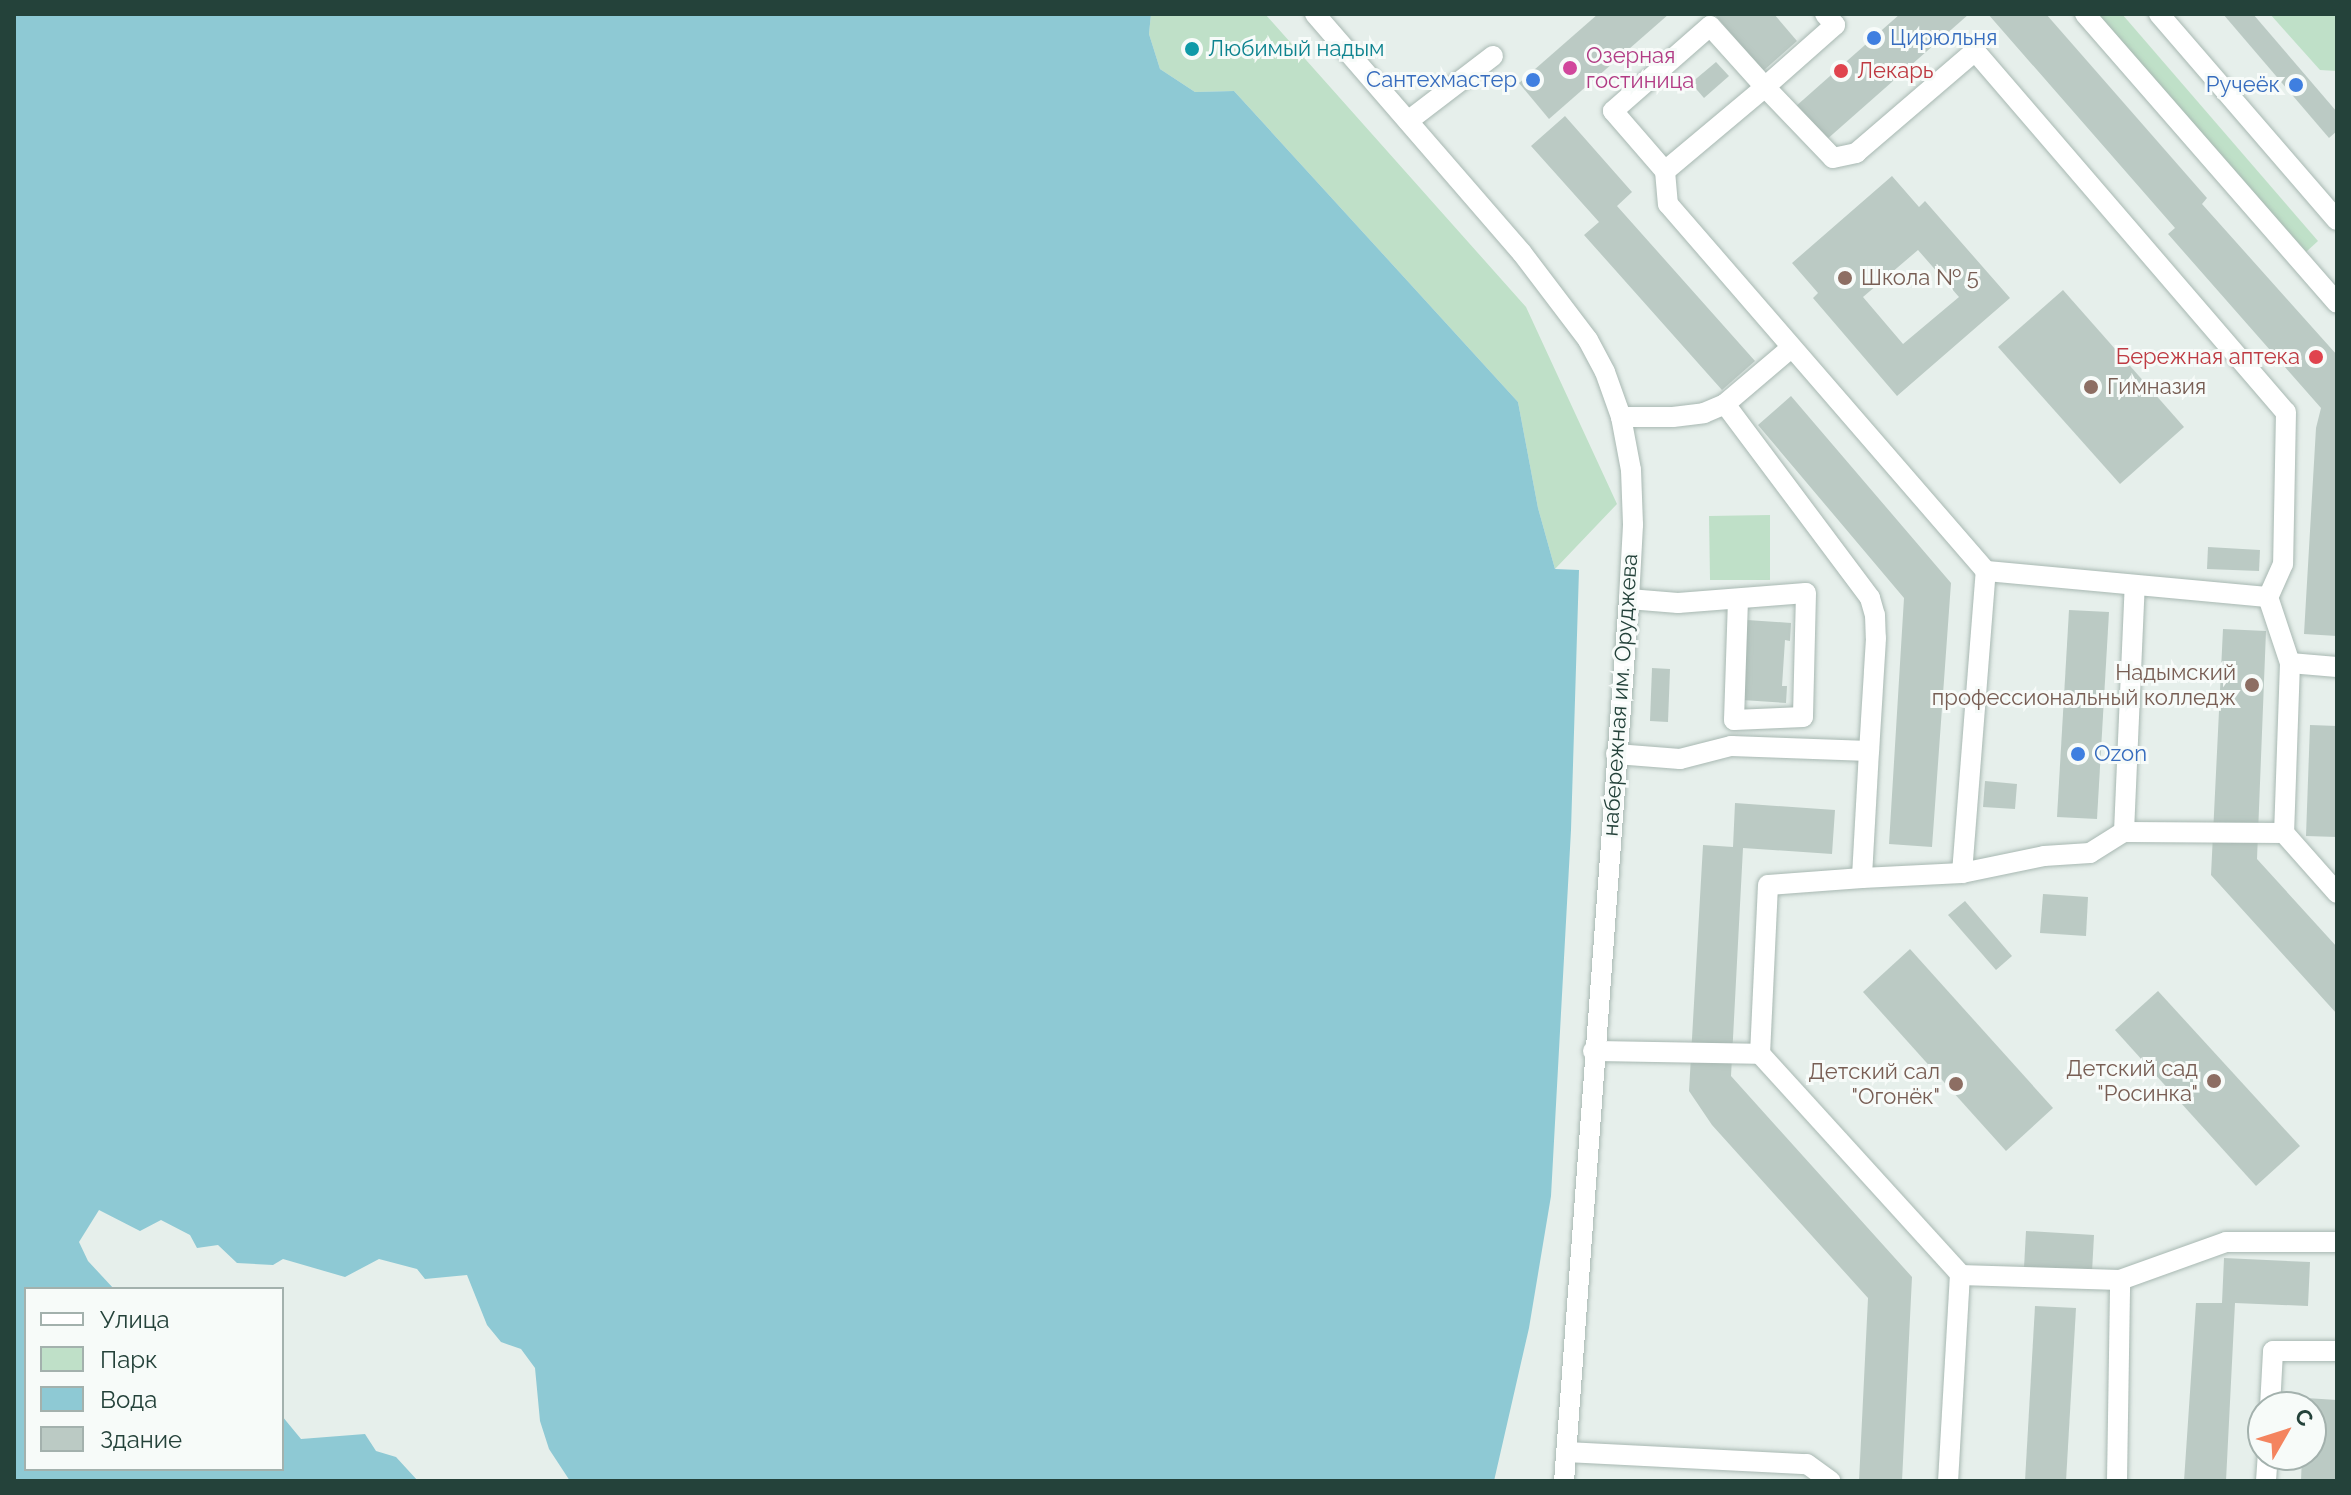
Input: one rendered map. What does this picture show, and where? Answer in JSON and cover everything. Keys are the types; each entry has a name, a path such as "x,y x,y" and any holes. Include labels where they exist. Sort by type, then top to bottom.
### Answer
{"street":[{"name":"набережная им. Оруджева","path":"1315,14 1562,304 1605,372 1621,417 1632,484 1629,599 1593,1051 1564,1481"},
{"path":"2085,14 2337,303"},
{"path":"2159,14 2337,220"},
{"path":"1665,171 1765,87 1836,18"},
{"path":"2268,597 1986,571 1668,204 1665,171 1613,111 1710,26 1833,158 1856,153 1975,51 2286,412 2283,564 2268,597 2290,663 2284,833 2337,893"},
{"path":"1408,121 1493,56"},
{"path":"1621,417 1673,417 1704,413 1725,404 1791,348"},
{"path":"1725,404 1870,598 1875,615 1862,878"},
{"path":"1962,873 1986,571"},
{"path":"2124,832 2135,585"},
{"path":"1629,599 1678,603 1738,601 1806,593 1803,717 1734,720 1738,601"},
{"path":"2290,663 2337,667"},
{"path":"1616,754 1680,759 1731,746 1869,751"},
{"path":"1948,1481 1960,1275 1760,1054 1768,885 1962,873 2044,856 2090,853 2124,832 2284,833"},
{"path":"1593,1051 1760,1054"},
{"path":"1960,1275 2120,1280 2226,1242 2337,1242"},
{"path":"2117,1481 2120,1280"},
{"path":"2271,1391 2273,1351 2337,1351"},
{"path":"1566,1452 1807,1464 1830,1481"}],"green space":[{"path":"1151,14 1265,14 1526,307 1617,504 1555,569 1538,508 1518,402 1234,91 1195,92 1160,69 1149,34"},
{"path":"2098,14 2122,14 2318,241 2306,252"},
{"path":"2270,14 2337,14 2337,71 2320,70"},
{"path":"1770,515 1770,580 1710,580 1709,516"}],"water":[{"path":"14,14 1151,14 1149,34 1160,69 1195,92 1234,91 1518,402 1538,508 1555,569 1579,570 1571,830 1551,1196 1529,1328 1494,1481 570,1481 549,1449 540,1421 535,1368 521,1349 501,1342 487,1325 467,1275 425,1279 417,1269 379,1259 345,1277 283,1259 273,1265 237,1263 218,1245 197,1248 190,1235 161,1220 140,1231 99,1210 79,1242 88,1261 112,1287 24,1287 24,1471 284,1471 284,1418 301,1439 365,1434 376,1451 396,1457 418,1481 14,1481"}],"building":[{"path":"1598,14 1669,14 1549,119 1519,83"},
{"path":"1714,14 1774,14 1797,41 1763,71"},
{"path":"1900,14 1969,14 1825,141 1795,107"},
{"path":"1988,14 2046,14 2207,198 2202,204 2337,355 2337,636 2304,634 2316,428 2321,408 2168,234 2175,228"},
{"path":"2223,14 2253,14 2337,112 2337,131 2329,138"},
{"path":"1716,62 1729,76 1704,98 1691,83"},
{"path":"1565,116 1632,192 1617,206 1755,361 1722,390 1584,235 1599,222 1531,146"},
{"name":"Школа № 5","path":"1892,176 1919,207 1925,201 2010,298 1897,396 1813,298 1818,293 1792,263","holes":["1918,250 1959,297 1903,344 1863,297"]},
{"name":"Гимназия","path":"2063,290 2184,427 2120,484 1998,347"},
{"path":"1791,396 1951,583 1932,847 1889,844 1904,598 1758,425"},
{"path":"2208,547 2260,550 2259,571 2207,569"},
{"path":"2069,610 2109,612 2097,819 2057,817"},
{"path":"1747,620 1791,623 1790,641 1785,640 1782,686 1787,686 1786,703 1742,700"},
{"path":"2223,629 2266,631 2257,859 2337,947 2337,1014 2211,875"},
{"path":"1652,668 1670,669 1668,722 1650,721"},
{"path":"2310,725 2337,726 2337,837 2306,836"},
{"path":"1985,781 2017,784 2015,809 1983,807"},
{"path":"1735,803 1835,810 1832,854 1743,848 1731,1076 1912,1277 1902,1481 1859,1481 1868,1298 1712,1125 1689,1091 1703,845 1733,847"},
{"path":"2043,894 2088,897 2086,936 2040,933"},
{"path":"1965,901 2012,956 1996,970 1948,915"},
{"path":"1910,949 2053,1108 2006,1151 1863,992"},
{"path":"2158,991 2300,1146 2256,1186 2115,1030"},
{"path":"2026,1231 2094,1235 2092,1272 2024,1268"},
{"path":"2224,1258 2310,1262 2308,1306 2235,1303 2226,1481 2184,1481 2196,1303 2222,1303"},
{"path":"2035,1306 2076,1308 2066,1481 2025,1481"},
{"path":"2327,1399 2337,1400 2337,1481 2301,1481 2301,1471 2327,1471"}],"place":[{"name":"Цирюльня","path":"1874,38"},
{"name":"Любимый надым","path":"1192,49"},
{"name":"Озерная гостиница","path":"1570,68"},
{"name":"Лекарь","path":"1841,71"},
{"name":"Сантехмастер","path":"1533,80"},
{"name":"Ручеёк","path":"2296,85"},
{"name":"Школа № 5","path":"1845,278"},
{"name":"Бережная аптека","path":"2316,357"},
{"name":"Гимназия","path":"2091,387"},
{"name":"Надымский профессиональный колледж","path":"2252,685"},
{"name":"Ozon","path":"2078,754"},
{"name":"Детский сад \"Росинка\"","path":"2214,1081"},
{"name":"Детский сал \"Огонёк\"","path":"1956,1084"}]}
